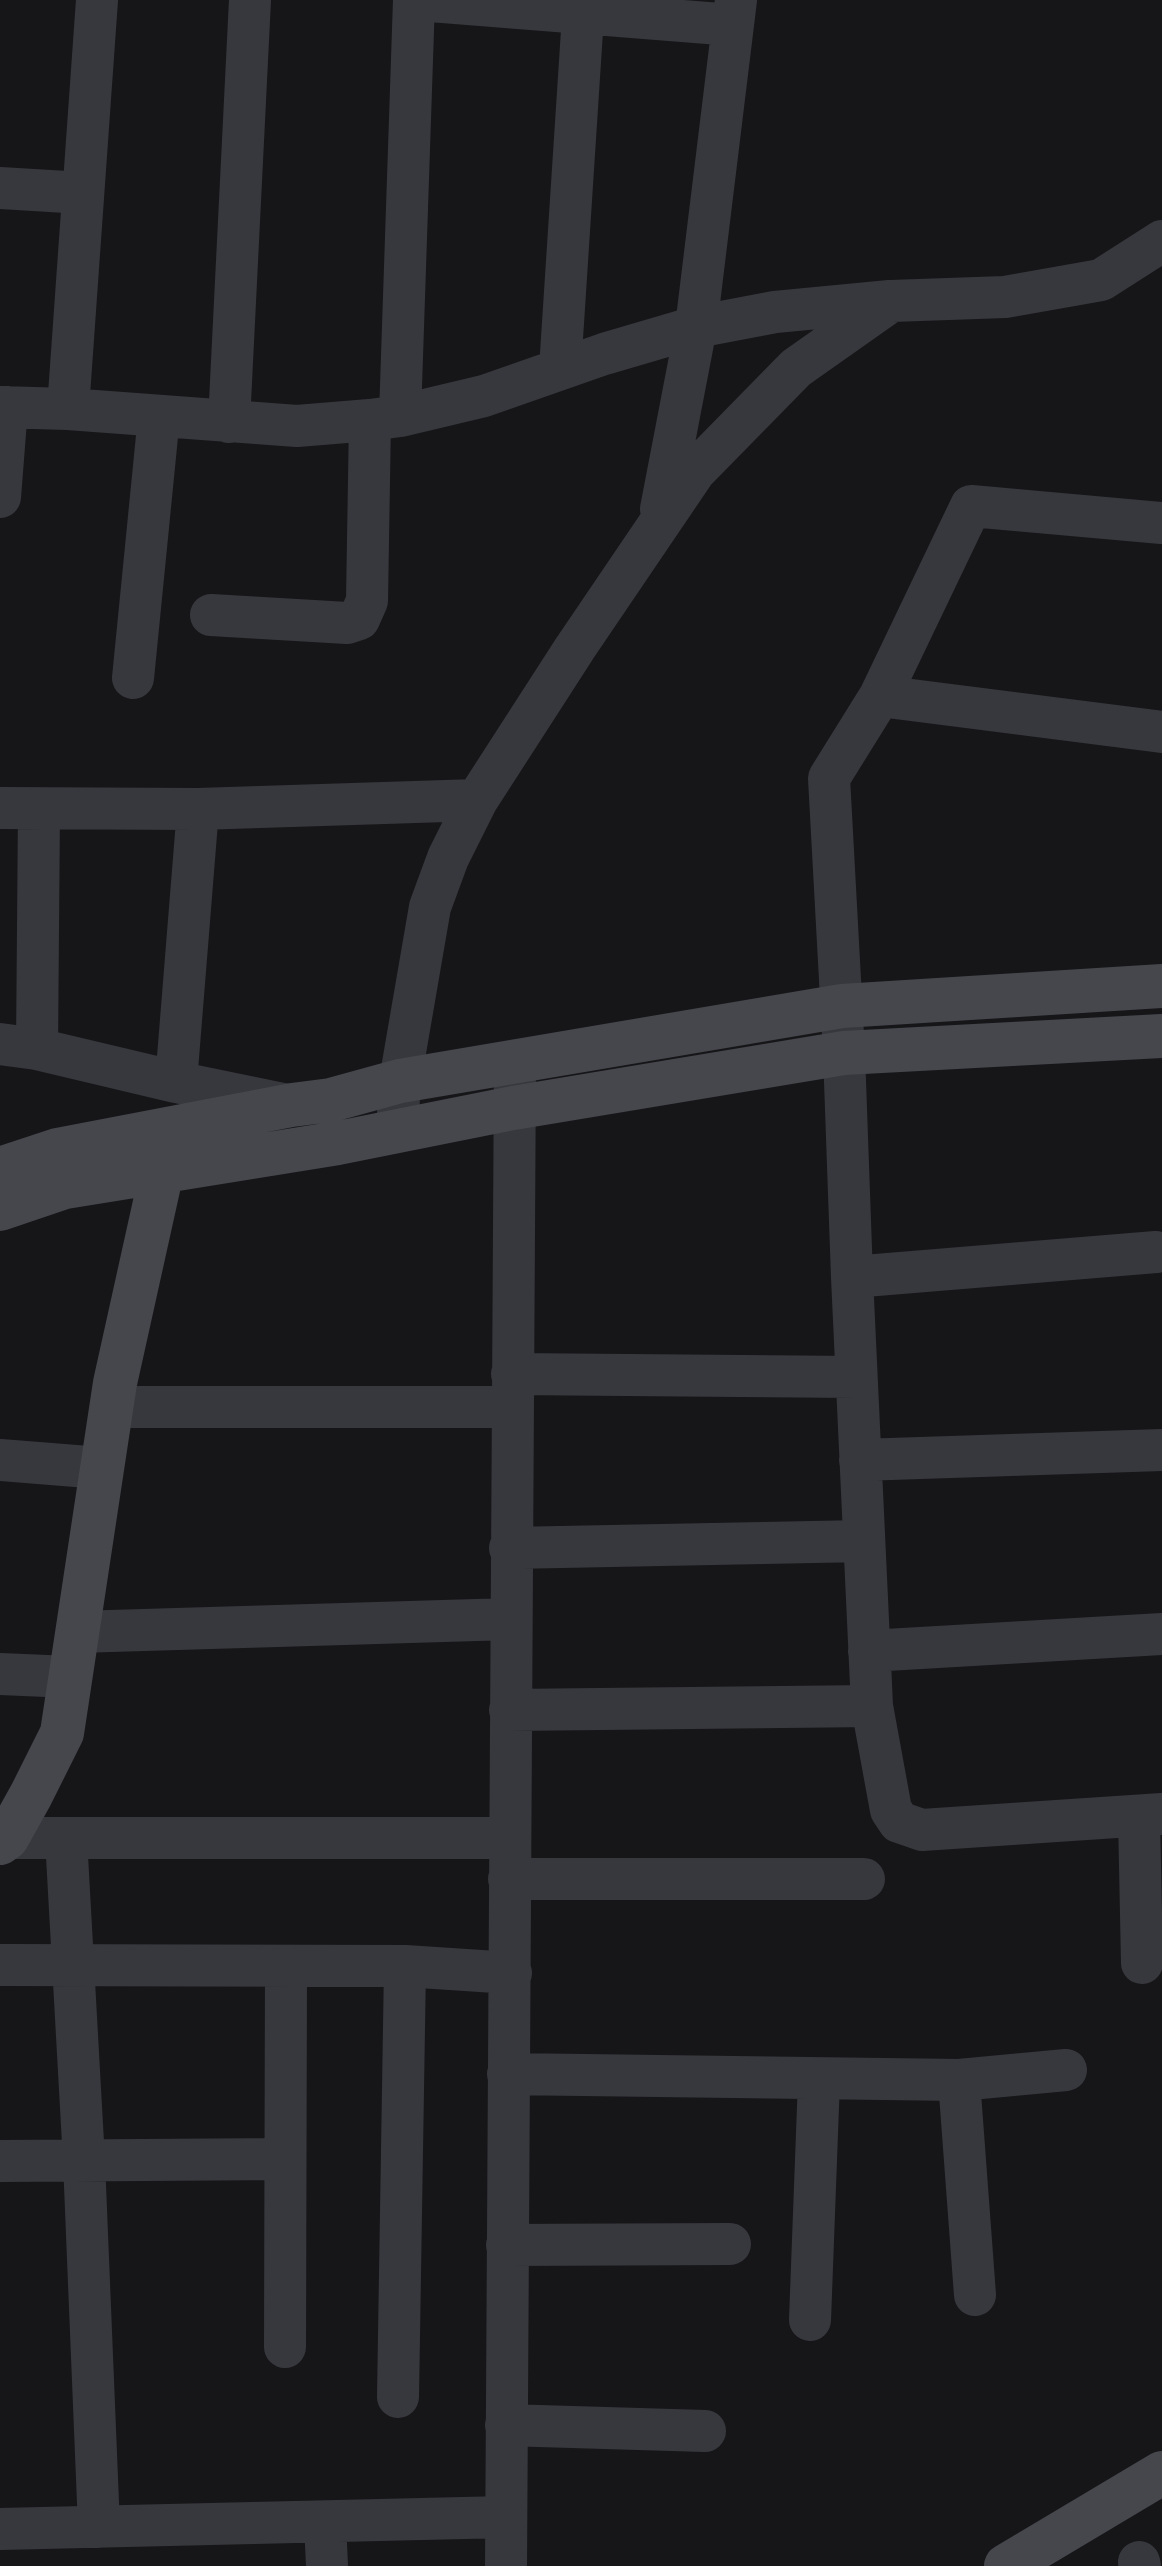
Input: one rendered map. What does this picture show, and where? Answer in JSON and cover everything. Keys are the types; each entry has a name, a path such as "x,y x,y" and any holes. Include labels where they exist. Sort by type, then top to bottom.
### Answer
{"main road":[{"path":"0,1209 292,1105 331,1100 400,1081 842,1006 1162,986"},
{"path":"0,1169 57,1150 163,1151 397,1131 513,1108 844,1053 1162,1036"},
{"path":"3,1840 62,1733 111,1407 163,1151"},
{"path":"1006,2566 1162,2473"}],"street":[{"path":"68,409 97,0"},
{"path":"229,422 250,0"},
{"path":"211,615 347,623 359,619 367,601 385,418 416,0 735,13 696,327 658,525"},
{"path":"560,369 584,7"},
{"path":"0,188 83,193"},
{"path":"0,497 4,407 297,426 385,418 484,396 696,327 775,312 891,301 1005,297 1101,280 1162,241"},
{"path":"397,1131 400,1081 430,907 448,858 477,800 695,471 796,368 891,301"},
{"path":"133,678 159,416"},
{"path":"1142,1963 1151,1815 922,1830 899,1822 891,1810 872,1706 842,1006 829,778 880,696 971,506 1162,523"},
{"path":"880,696 1162,732"},
{"path":"292,1105 18,1046 20,808 198,809 477,800"},
{"path":"176,1082 198,809"},
{"path":"506,2566 515,1061"},
{"path":"852,1277 1156,1252"},
{"path":"111,1407 856,1377"},
{"path":"860,1460 1162,1450"},
{"path":"0,1460 101,1468"},
{"path":"510,1548 864,1541"},
{"path":"77,1632 510,1619"},
{"path":"869,1651 1162,1634"},
{"path":"0,1674 70,1677"},
{"path":"510,1710 872,1706"},
{"path":"66,1838 84,2161 99,2527"},
{"path":"3,1840 509,1838"},
{"path":"509,1879 864,1879"},
{"path":"0,1965 405,1966 511,1973"},
{"path":"285,2347 286,1966"},
{"path":"398,2397 405,1966"},
{"path":"508,2074 959,2080 1066,2070"},
{"path":"810,2320 819,2080"},
{"path":"959,2080 975,2295"},
{"path":"0,2161 285,2159"},
{"path":"507,2245 730,2244"},
{"path":"506,2425 705,2431"},
{"path":"0,2529 506,2517"},
{"path":"325,2522 327,2566"}]}
